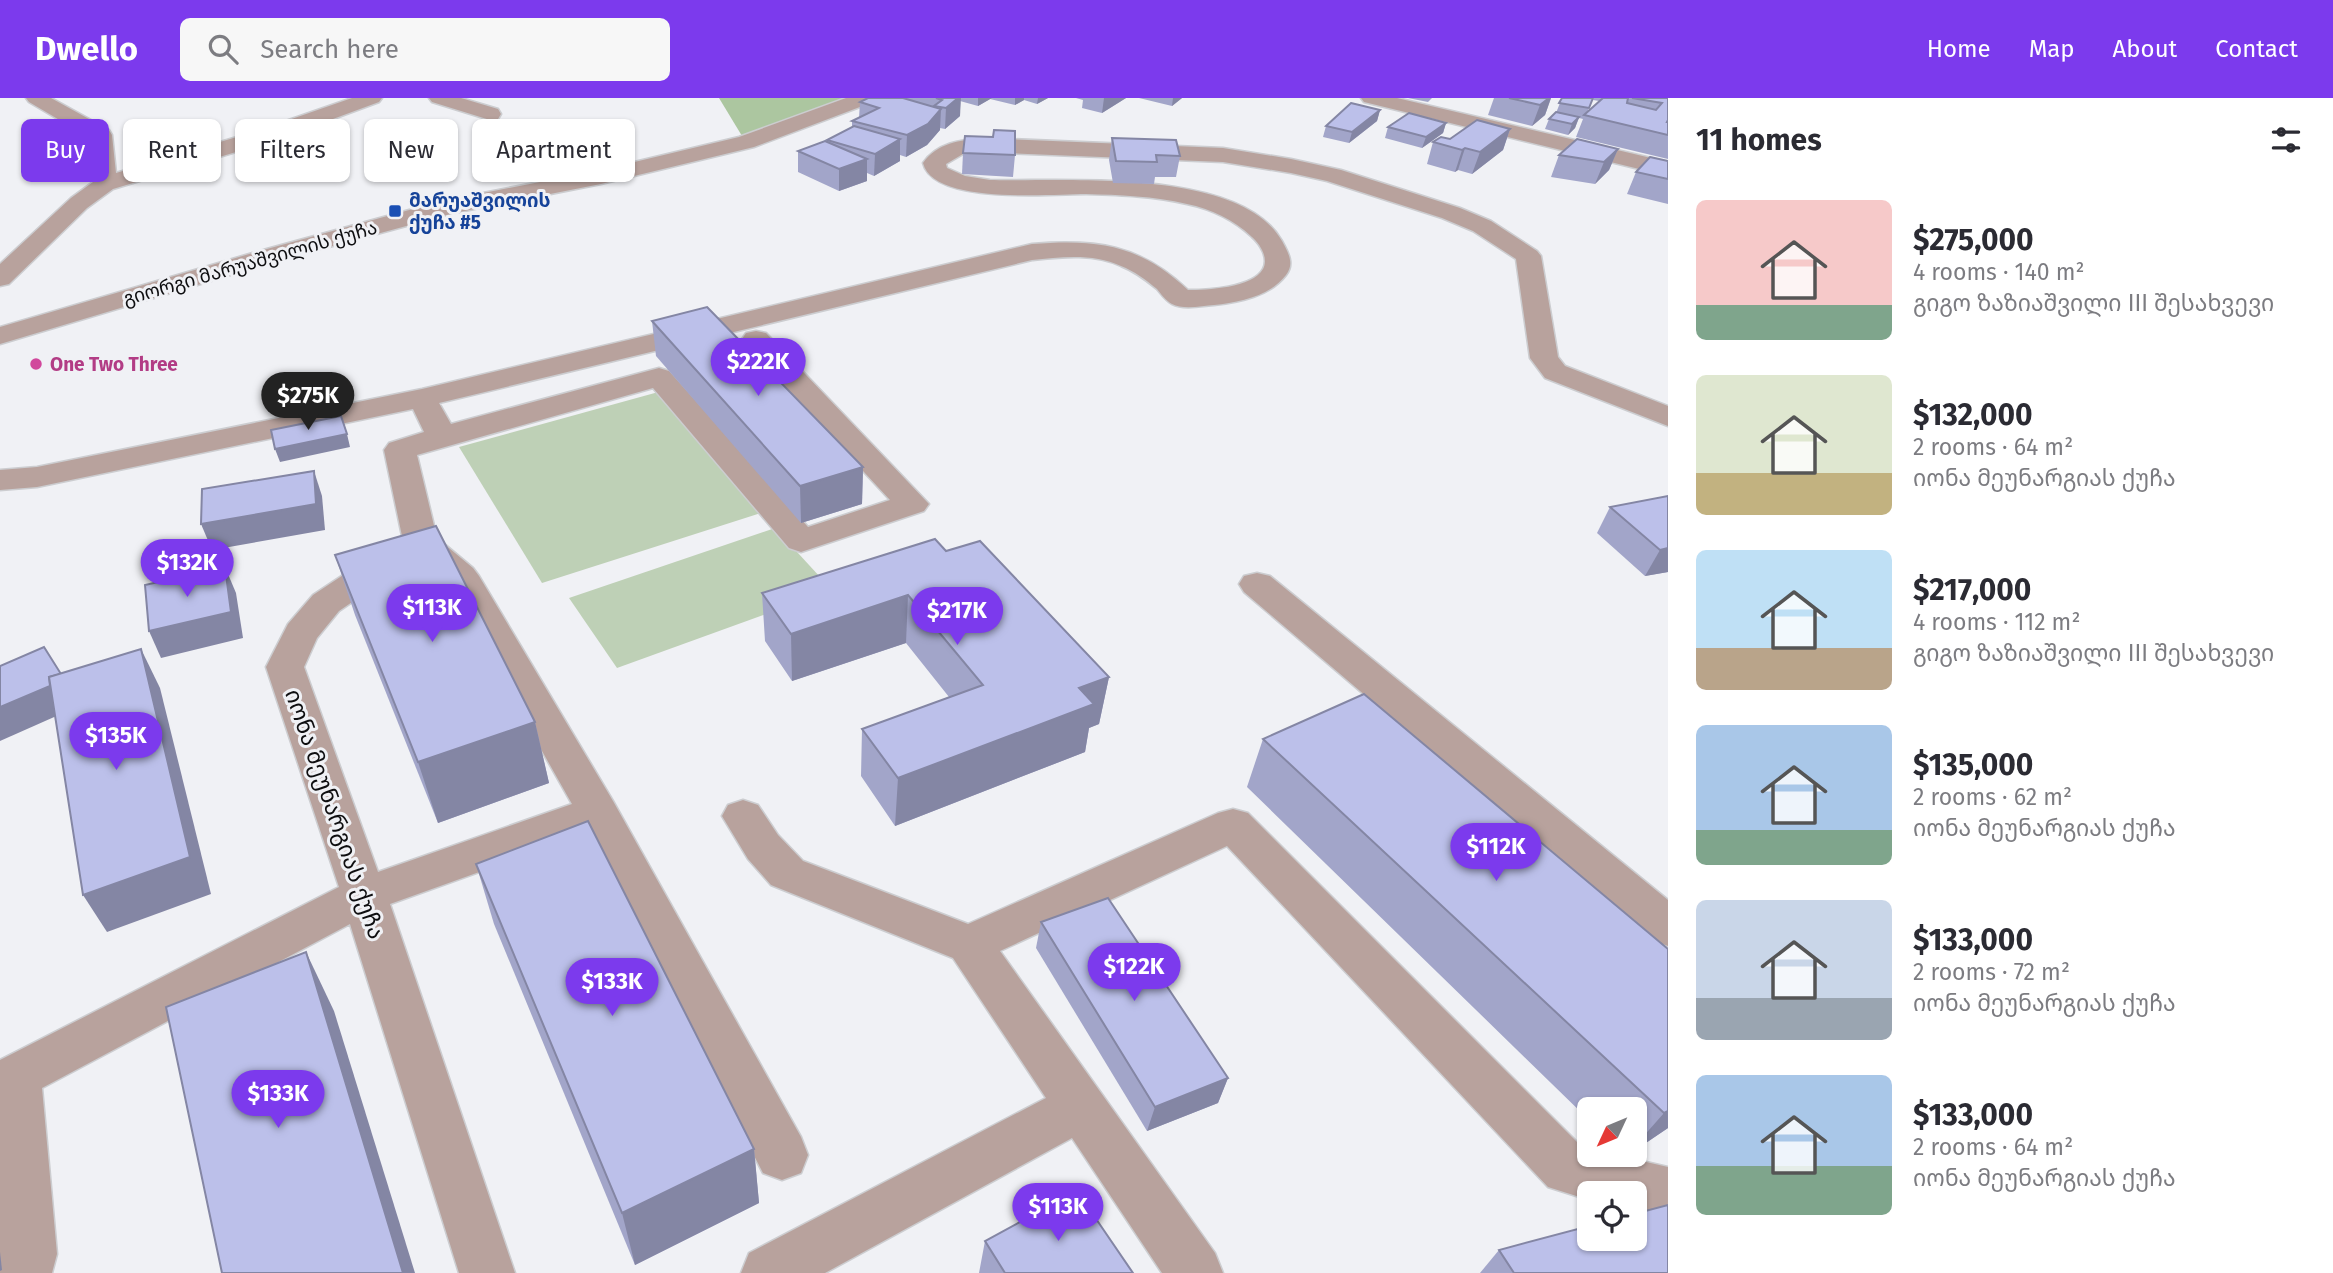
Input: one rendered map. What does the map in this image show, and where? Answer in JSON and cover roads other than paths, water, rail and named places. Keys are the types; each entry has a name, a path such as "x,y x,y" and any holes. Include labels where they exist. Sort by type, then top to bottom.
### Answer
{"street":[{"path":"36,98 101,135 105,184"},
{"path":"0,278 79,204 105,184 268,135 372,98"},
{"path":"439,98 490,114"},
{"name":"გიორგი მარუაშვილის ქუჩა","path":"0,336 265,257 451,206 601,177 746,142 866,98"},
{"path":"1371,98 1668,169"},
{"path":"0,480 37,477 422,398 1032,252 1064,249 1101,251 1125,257 1146,266 1181,298 1228,297 1263,285 1276,270 1274,245 1262,230 1242,217 1210,203 1148,189 983,186 952,180 936,171 934,163 947,151 956,147 983,145 1253,158 1333,175 1451,213 1482,226 1528,256 1544,358 1555,372 1668,417"},
{"path":"756,339 912,504 801,541 659,377 400,450 420,540 461,576 598,812 782,1155"},
{"path":"422,398 442,436"},
{"name":"იონა მეუნარგიას ქუჩა","path":"420,540 326,603 301,633 285,667 364,895 487,1273"},
{"path":"1257,584 1668,927"},
{"path":"24,1273 29,1254 8,1082 364,895 598,812"},
{"path":"743,816 763,847 787,873 969,944 1195,1273"},
{"path":"969,944 1233,825 1567,1169 1668,1193"},
{"path":"769,1273 1080,1107"}],"place":[{"name":"მარუაშვილის ქუჩა #5","path":"395,211"},
{"name":"One Two Three","path":"36,364"}]}
